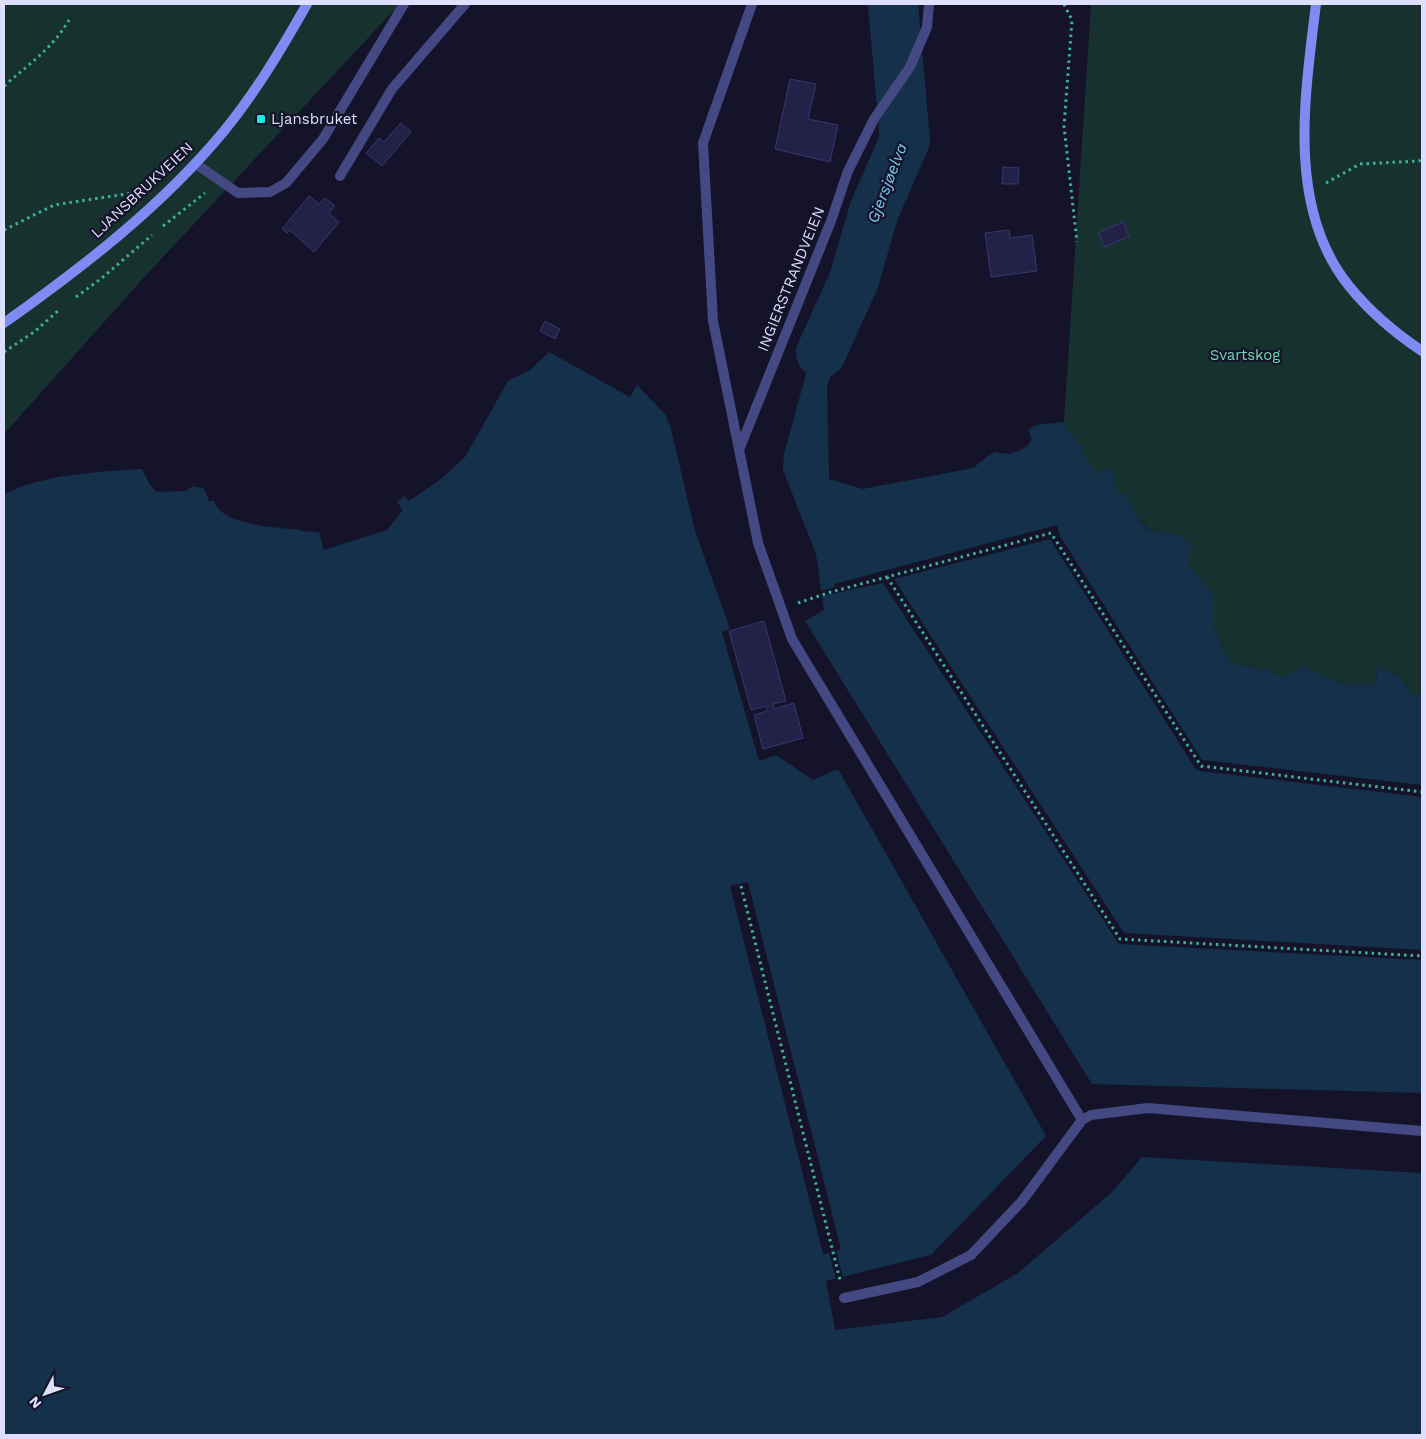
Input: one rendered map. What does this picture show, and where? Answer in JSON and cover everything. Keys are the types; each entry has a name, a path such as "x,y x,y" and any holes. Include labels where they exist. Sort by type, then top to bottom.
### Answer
{"main road":[{"name":"LJANSBRUKVEIEN","path":"4,323 108,244 196,164 224,131 267,72 307,4"},
{"path":"1316,4 1303,128 1309,192 1317,225 1330,256 1347,285 1370,311 1395,333 1422,351"}],"street":[{"path":"196,164 238,193 270,192 286,183 323,138 404,4"},
{"path":"340,176 392,90 465,4"},
{"path":"752,4 703,143 713,321 758,543 792,639 1082,1120"},
{"name":"INGIERSTRANDVEIEN","path":"739,450 831,221 848,171 874,119 910,67 927,27 929,4"},
{"path":"844,1298 918,1282 971,1255 1022,1201 1082,1120 1091,1115 1148,1108 1422,1131"}],"path":[{"path":"1064,4 1072,20 1064,126 1077,242"},
{"path":"4,86 52,46 69,20"},
{"path":"1309,192 1360,164 1419,161 1422,159"},
{"path":"4,230 54,205 145,190"},
{"path":"781,608 831,592 1051,533 1200,766 1422,792"},
{"path":"887,577 1120,939 1422,956"},
{"path":"741,886 844,1298"}],"green space":[{"path":"4,4 400,4 148,273 4,434"},
{"name":"Svartskog","path":"1091,4 1422,4 1422,695 1414,697 1400,677 1377,666 1376,685 1340,684 1303,666 1284,677 1263,669 1229,663 1214,628 1214,597 1189,566 1179,535 1149,530 1134,513 1126,495 1120,494 1113,484 1115,476 1099,476 1085,458 1082,446 1071,435 1064,422"}],"water":[{"path":"549,352 630,397 637,385 665,414 670,425 695,531 730,629 722,632 759,761 776,755 813,780 838,769 1046,1136 931,1255 826,1281 835,1330 942,1317 1018,1273 1112,1192 1142,1157 1422,1173 1422,1435 4,1435 4,494 20,487 54,478 142,469 150,485 157,492 185,491 194,486 204,489 209,501 214,501 218,508 226,515 236,519 260,526 319,532 324,550 387,530 403,510 397,502 404,496 409,501 441,479 465,457 508,381 530,370"},
{"path":"815,352 821,353 834,362 827,388 829,479 863,489 973,468 995,452 1009,454 1021,450 1032,439 1028,430 1036,425 1064,422 1071,435 1082,446 1085,458 1099,475 1108,468 1115,476 1113,484 1120,494 1126,495 1134,513 1148,530 1179,535 1191,547 1189,566 1214,597 1214,628 1229,663 1263,669 1284,677 1303,666 1340,684 1376,685 1377,666 1400,677 1414,697 1422,695 1422,1093 1092,1084 805,621 824,610 816,554 783,470 784,454 806,374"}],"pier":[{"path":"1057,525 1060,536 1202,760 1422,785 1422,797 1200,771 1195,768 1050,539 894,579 1124,933 1422,950 1422,960 1119,944 883,583 822,596 821,591 835,587 834,584"},
{"path":"748,882 841,1249 836,1251 843,1277 836,1279 829,1253 823,1254 730,886"}],"building":[{"path":"790,79 816,84 808,119 838,125 830,162 775,149"},
{"path":"401,123 411,132 382,166 366,153 379,138 384,142"},
{"path":"1003,167 1019,168 1018,184 1002,184"},
{"path":"309,196 319,204 325,198 335,206 329,213 339,222 314,252 290,230 287,233 282,229"},
{"path":"1123,222 1129,236 1105,247 1098,233"},
{"path":"1009,230 1010,238 1032,235 1037,271 991,277 985,233"},
{"path":"545,321 560,329 555,339 540,331"},
{"path":"764,621 786,701 773,704 774,709 794,703 803,738 763,749 754,715 767,711 766,706 751,710 729,631"}],"waterway":[{"name":"Gjersjøelva","path":"821,353 854,280 874,211 905,140 893,4"}],"place":[{"name":"Ljansbruket","path":"261,119"}]}
